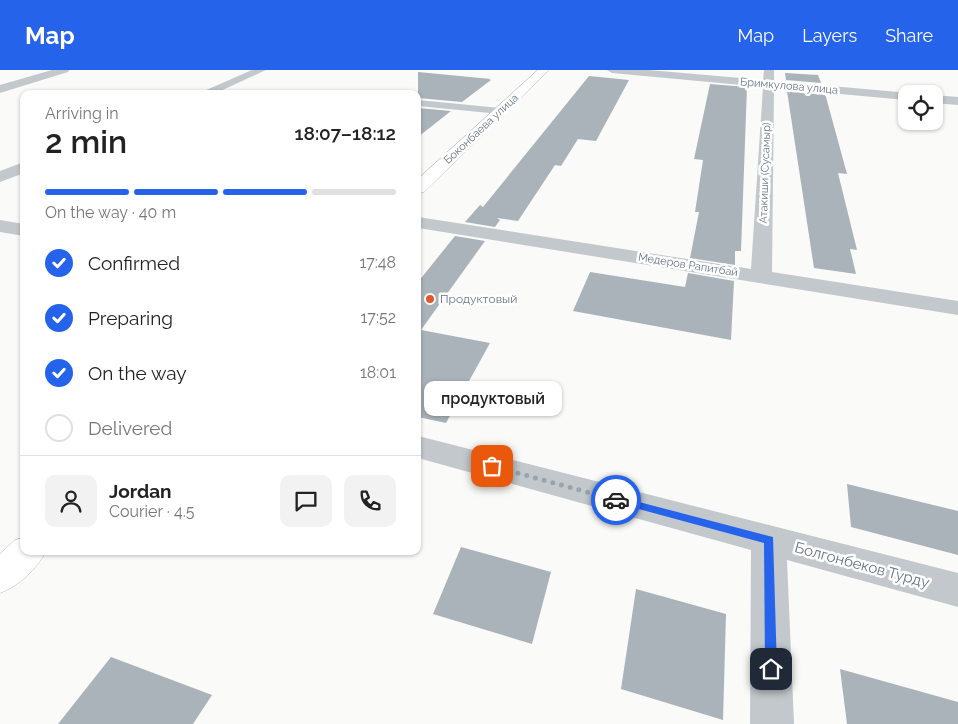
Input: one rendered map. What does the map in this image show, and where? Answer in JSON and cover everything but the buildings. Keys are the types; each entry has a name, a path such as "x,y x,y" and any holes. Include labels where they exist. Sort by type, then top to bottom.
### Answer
{"street":[{"path":"0,89 64,70"},
{"path":"213,90 261,70"},
{"name":"Боконбаева улица","path":"421,185 544,70"},
{"name":"Бримкулова улица","path":"612,70 769,77 898,95"},
{"name":"Атакиши (Сусамыр)","path":"761,276 769,77"},
{"path":"943,99 958,101"},
{"path":"0,177 20,169"},
{"name":"Медеров Рапитбай","path":"421,223 958,308"},
{"path":"0,226 20,229"},
{"name":"Болгонбеков Турду","path":"421,448 958,590"},
{"path":"769,540 772,724"},
{"path":"0,577 24,555"}],"lane":[{"path":"421,103 500,111"}],"way so far":[{"path":"492,466 616,500"}],"place":[{"name":"Продуктовый","path":"430,299"},
{"name":"продуктовый","path":"492,466"}],"route":[{"path":"616,500 769,540 771,669"}]}
